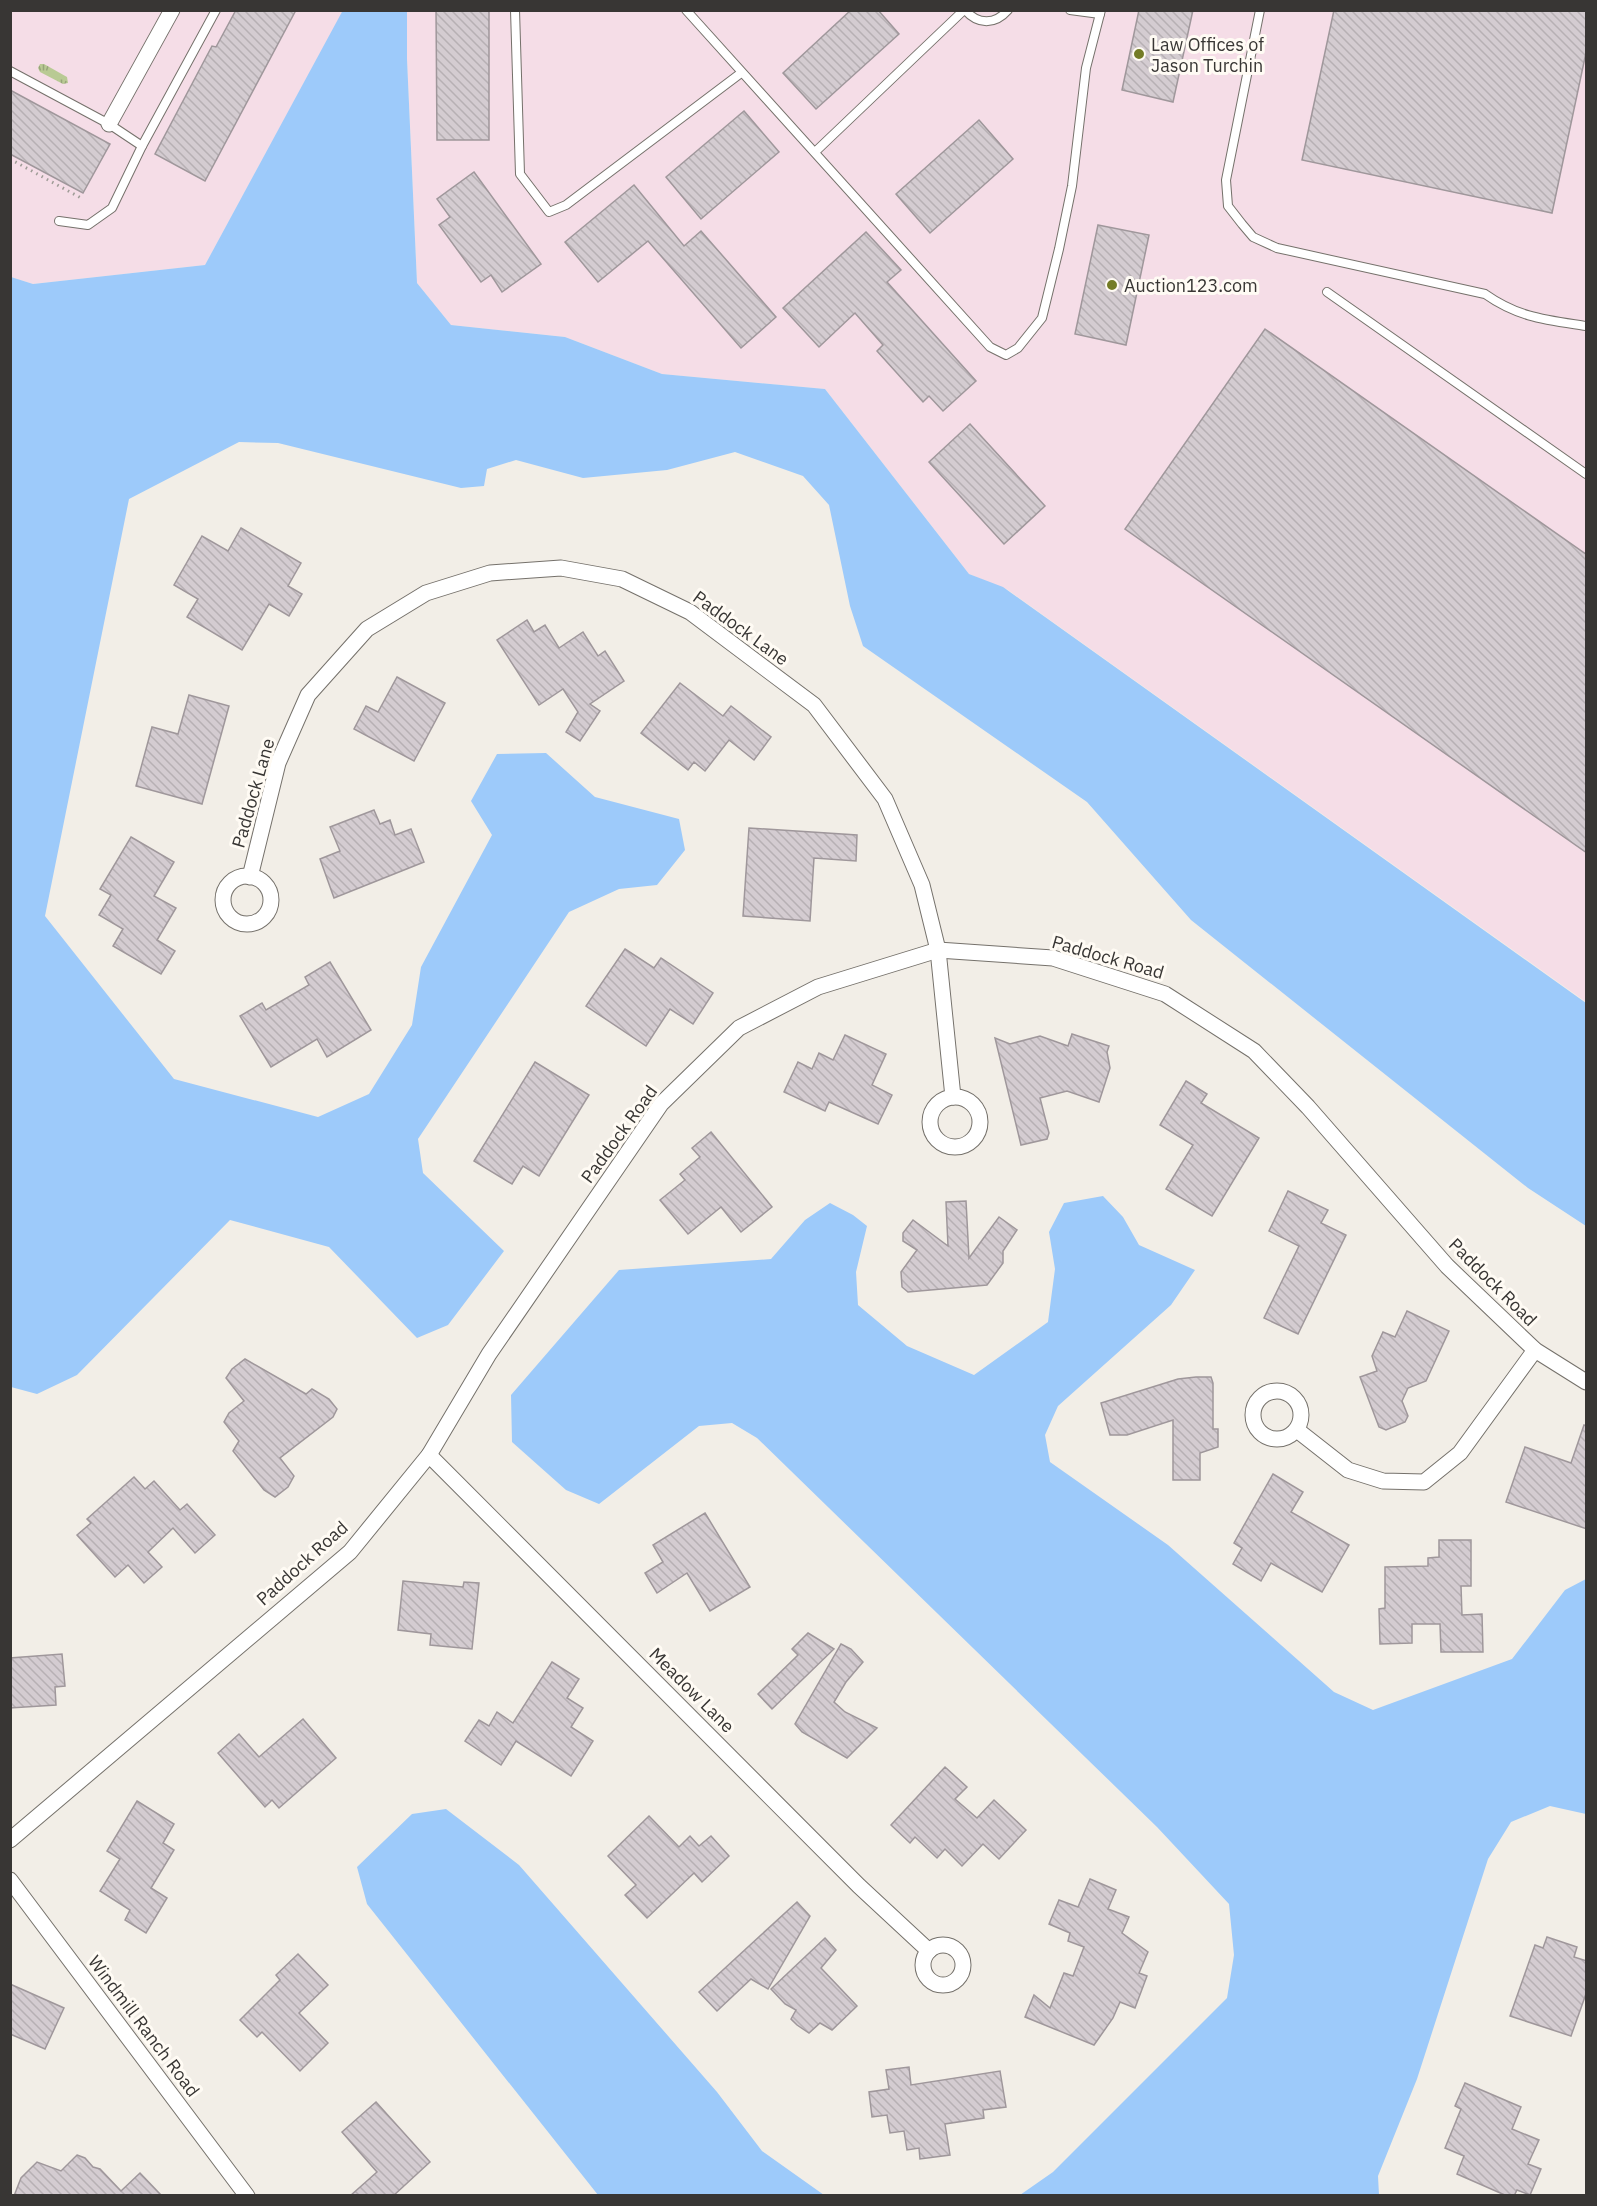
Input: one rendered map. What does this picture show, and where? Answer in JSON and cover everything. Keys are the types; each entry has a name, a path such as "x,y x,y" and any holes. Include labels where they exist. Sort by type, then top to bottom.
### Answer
{"street":[{"path":"109,124 172,10"},
{"name":"Paddock Lane","path":"250,877 278,763 308,695 367,629 426,593 490,573 561,568 622,579 690,612 814,705 885,799 922,885 938,950 953,1097"},
{"name":"Paddock Road","path":"10,1840 350,1552 429,1455 489,1354 661,1104 739,1028 818,987 938,950 1053,958 1166,994 1254,1051 1308,1107 1447,1266 1535,1350 1587,1382"},
{"name":"Paddock Road","path":"1296,1430 1348,1470 1383,1481 1424,1482 1460,1453 1535,1350"},
{"name":"Meadow Lane","path":"429,1455 859,1886 929,1951"},
{"name":"Windmill Ranch Road","path":"10,1880 247,2196"}],"lane":[{"path":"59,221 88,225 112,208 142,146 216,10"},
{"path":"515,10 520,174 549,212 566,205 741,73"},
{"path":"686,10 990,347 1006,354 1018,348 1042,318 1072,186 1086,68 1100,12 1070,10"},
{"path":"815,152 965,10 971,17 983,22 993,22 1001,18 1008,10"},
{"path":"1260,10 1226,180 1228,206 1253,237 1277,248 1485,294 1503,307 1528,316 1587,326"},
{"path":"10,70 109,124 142,146"},
{"path":"1327,292 1587,474"}],"path":[{"path":"10,159 81,198"}],"shaded area":[{"path":"11,11 343,11 205,265 33,284 11,277"},
{"path":"407,11 1586,11 1586,1002 1008,590 969,574 825,389 662,374 565,337 451,325 417,283"}],"green space":[{"path":"40,64 67,77 68,83 63,84 40,72 38,68"}],"water":[{"path":"343,10 407,11 417,283 451,325 565,337 662,374 825,389 969,574 1003,587 1586,1003 1586,1226 1528,1188 1191,920 1087,802 863,646 850,606 829,505 803,476 735,452 667,470 583,478 516,460 487,469 484,486 461,488 278,443 239,442 129,499 45,916 174,1079 318,1117 369,1094 412,1025 421,967 492,835 471,801 497,754 546,753 595,797 679,819 685,850 657,885 619,889 569,912 418,1139 423,1173 504,1251 448,1325 417,1338 329,1247 230,1220 77,1375 37,1394 11,1387 11,277 33,284 205,265"},
{"path":"1103,1196 1123,1217 1139,1245 1195,1270 1171,1305 1058,1406 1045,1435 1050,1462 1168,1545 1334,1692 1373,1710 1512,1659 1565,1590 1586,1579 1586,1814 1550,1806 1511,1822 1488,1859 1417,2079 1378,2176 1379,2195 1020,2195 1053,2172 1227,1998 1234,1955 1229,1904 1157,1827 757,1438 732,1423 699,1426 599,1504 566,1490 512,1442 511,1395 619,1270 771,1259 805,1220 830,1203 853,1215 867,1226 856,1272 858,1305 907,1346 974,1375 1048,1322 1055,1269 1049,1232 1064,1203"},
{"path":"446,1809 519,1865 717,2092 762,2151 824,2195 598,2195 367,1904 357,1867 412,1814"}],"building":[{"path":"236,10 296,10 205,181 155,154 212,46 216,47"},
{"path":"436,10 489,10 489,140 437,140"},
{"path":"851,10 878,10 899,34 816,109 783,73"},
{"path":"1139,10 1193,10 1173,102 1122,90"},
{"path":"1334,10 1587,10 1587,48 1552,213 1302,160"},
{"path":"10,90 110,144 83,193 10,154"},
{"path":"744,111 779,152 701,219 666,177"},
{"path":"979,120 1013,159 930,233 896,194"},
{"path":"474,172 541,264 502,292 491,275 481,282 439,225 450,217 437,199"},
{"path":"634,185 684,246 701,231 776,317 741,348 648,241 598,282 565,242"},
{"name":"Auction123.com","path":"1098,225 1149,235 1126,345 1075,334"},
{"path":"866,232 901,270 887,282 976,381 943,411 929,396 923,402 877,351 883,345 855,313 819,347 783,308"},
{"path":"1265,329 1587,555 1587,853 1125,529"},
{"path":"970,424 1045,506 1004,544 929,462"},
{"path":"241,528 301,563 288,586 302,594 289,616 269,604 242,650 187,617 198,599 174,585 202,536 228,551"},
{"path":"527,620 534,632 545,625 559,648 583,632 598,656 605,651 624,681 590,704 600,711 580,741 566,732 578,712 563,689 539,705 497,640"},
{"path":"397,677 445,703 414,761 354,729 366,706 378,712"},
{"path":"680,683 723,716 731,706 771,737 754,760 729,740 705,771 694,762 688,770 641,733"},
{"path":"189,695 229,706 202,804 136,786 152,727 178,734"},
{"path":"374,810 380,824 390,820 395,835 411,829 424,862 334,898 320,859 340,851 330,827"},
{"path":"749,828 857,835 856,861 814,858 810,921 743,916"},
{"path":"131,837 174,862 154,896 176,908 157,940 175,951 161,974 113,946 123,929 99,915 111,895 100,889"},
{"path":"625,949 654,968 661,958 713,993 693,1024 670,1009 646,1046 586,1006"},
{"path":"330,962 371,1030 327,1057 317,1039 271,1067 240,1016 262,1003 266,1010 309,985 305,977"},
{"path":"1072,1034 1109,1046 1107,1052 1110,1068 1099,1102 1067,1091 1040,1098 1049,1133 1047,1139 1021,1145 995,1038 1010,1044 1040,1036 1068,1046"},
{"path":"845,1035 886,1054 872,1085 892,1095 878,1124 829,1102 825,1111 784,1092 798,1062 812,1069 819,1053 833,1060"},
{"path":"535,1062 589,1095 539,1176 523,1166 512,1184 474,1161"},
{"path":"1186,1081 1207,1094 1201,1103 1259,1138 1212,1216 1166,1189 1193,1145 1160,1125"},
{"path":"711,1132 772,1207 741,1232 721,1207 688,1234 660,1200 685,1180 680,1174 700,1157 692,1148"},
{"path":"1288,1191 1328,1210 1321,1223 1346,1235 1298,1334 1264,1318 1299,1246 1269,1231"},
{"path":"966,1201 969,1258 999,1217 1017,1230 1003,1251 1003,1263 987,1285 908,1292 902,1287 901,1272 917,1250 903,1241 903,1233 913,1220 948,1246 946,1202"},
{"path":"1407,1311 1449,1331 1426,1381 1408,1388 1402,1401 1408,1416 1405,1422 1386,1430 1379,1427 1360,1377 1377,1371 1372,1356 1383,1332 1395,1337"},
{"path":"245,1359 306,1394 312,1389 329,1399 337,1409 333,1417 280,1458 294,1476 288,1487 275,1497 264,1490 233,1451 239,1441 224,1422 229,1413 244,1401 226,1378 232,1369"},
{"path":"1211,1377 1213,1383 1213,1429 1218,1429 1218,1447 1200,1453 1200,1480 1173,1480 1173,1420 1127,1435 1110,1435 1101,1403 1178,1379"},
{"path":"1584,1425 1587,1426 1587,1529 1506,1502 1525,1447 1571,1463"},
{"path":"1273,1474 1303,1492 1291,1512 1349,1545 1322,1592 1271,1563 1261,1581 1233,1564 1242,1548 1234,1543"},
{"path":"134,1477 145,1489 154,1481 180,1510 187,1504 215,1535 195,1553 173,1528 148,1552 162,1567 144,1583 128,1565 115,1577 77,1535 91,1523 87,1519"},
{"path":"705,1513 750,1587 710,1611 687,1573 657,1593 645,1573 663,1562 653,1545"},
{"path":"1439,1540 1471,1540 1471,1586 1461,1586 1462,1615 1482,1614 1483,1652 1441,1652 1440,1624 1412,1624 1412,1643 1380,1644 1379,1609 1385,1608 1385,1567 1428,1566 1428,1558 1439,1557"},
{"path":"403,1581 463,1587 464,1582 479,1583 472,1649 430,1645 431,1634 398,1630"},
{"path":"808,1633 834,1649 772,1709 758,1694 798,1655 792,1649"},
{"path":"841,1644 851,1649 863,1662 846,1682 834,1702 845,1712 877,1728 847,1758 802,1732 795,1724"},
{"path":"62,1654 65,1686 55,1687 56,1705 10,1708 10,1658"},
{"path":"552,1662 579,1679 567,1698 583,1708 571,1727 593,1741 571,1776 516,1741 501,1765 465,1741 479,1720 489,1726 497,1712 513,1723"},
{"path":"303,1719 336,1758 279,1808 272,1800 265,1807 218,1753 239,1734 259,1757"},
{"path":"945,1767 967,1787 955,1799 977,1818 994,1800 1026,1830 999,1859 983,1844 962,1866 945,1849 937,1858 915,1837 910,1843 891,1825"},
{"path":"137,1801 174,1824 163,1843 174,1850 151,1888 167,1898 146,1933 125,1920 130,1910 100,1891 120,1859 107,1851"},
{"path":"649,1816 679,1847 690,1836 699,1846 711,1836 729,1856 702,1882 694,1873 647,1918 625,1895 636,1885 608,1856"},
{"path":"1090,1879 1116,1890 1108,1909 1129,1917 1122,1933 1148,1952 1139,1973 1147,1976 1135,2008 1120,2002 1113,2018 1094,2045 1025,2017 1034,1995 1050,2008 1064,1973 1073,1976 1084,1947 1068,1941 1070,1933 1049,1924 1059,1900 1078,1907"},
{"path":"797,1902 810,1916 768,1989 751,1979 717,2011 699,1992"},
{"path":"1547,1937 1577,1947 1574,1957 1587,1961 1587,1991 1571,2036 1510,2016 1535,1945 1543,1948"},
{"path":"825,1938 836,1950 821,1968 857,2006 832,2030 820,2023 809,2033 791,2019 796,2010 785,2004 771,1989"},
{"path":"298,1954 328,1985 299,2013 328,2043 300,2071 262,2032 257,2037 240,2020 280,1980 276,1975"},
{"path":"10,1984 64,2008 45,2049 10,2034"},
{"path":"909,2067 911,2085 1000,2071 1006,2107 983,2110 984,2118 945,2124 950,2155 920,2159 919,2148 907,2150 904,2131 890,2133 887,2115 872,2117 869,2092 889,2089 886,2070"},
{"path":"1465,2083 1521,2107 1512,2129 1539,2140 1528,2164 1541,2169 1530,2195 1517,2190 1514,2196 1507,2196 1457,2174 1464,2156 1445,2148 1461,2109 1455,2106"},
{"path":"376,2102 430,2162 393,2196 350,2196 377,2172 342,2132"},
{"path":"77,2155 85,2158 93,2167 100,2169 121,2191 140,2173 162,2196 14,2196 21,2178 37,2162 61,2171"}],"place":[{"name":"Law Offices of Jason Turchin","path":"1139,54"},
{"name":"Auction123.com","path":"1112,285"}]}
